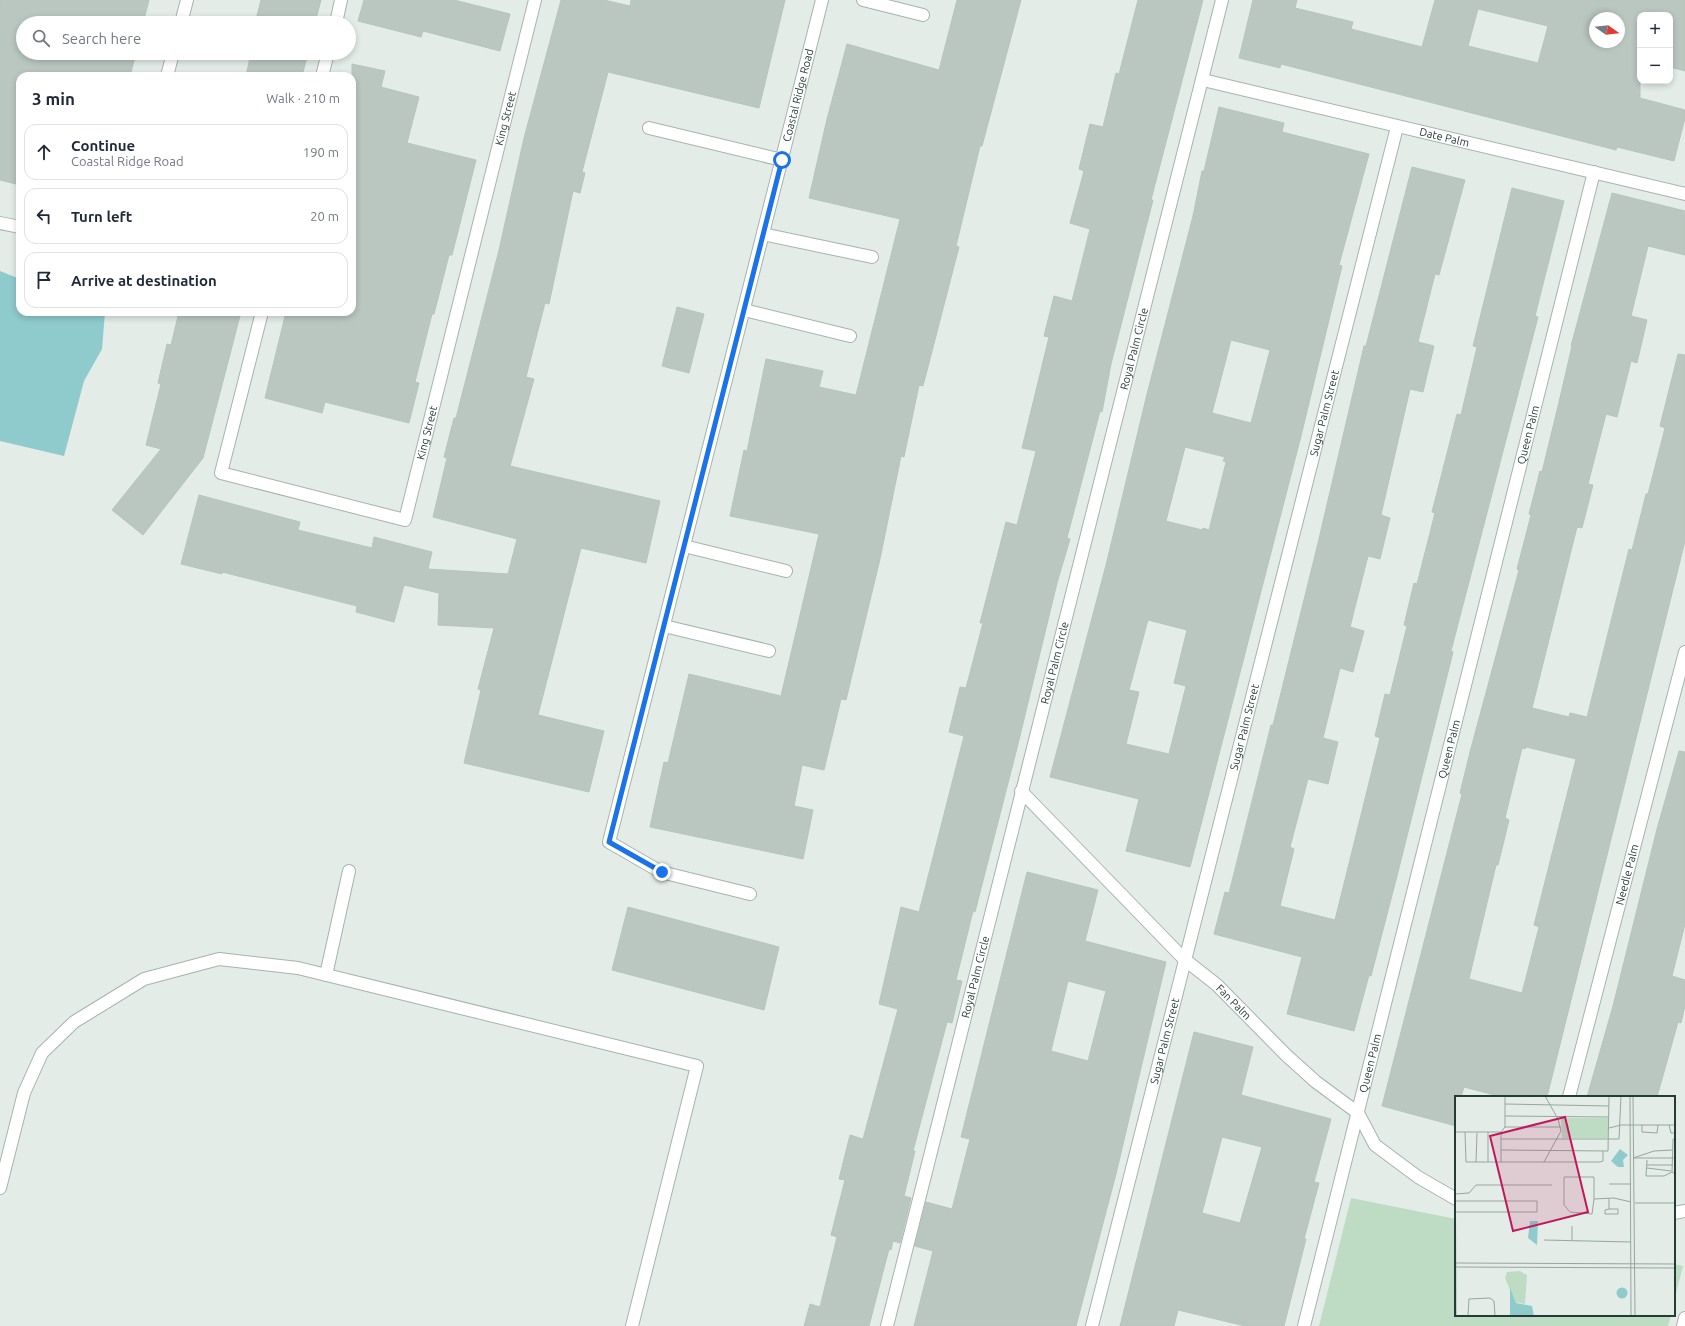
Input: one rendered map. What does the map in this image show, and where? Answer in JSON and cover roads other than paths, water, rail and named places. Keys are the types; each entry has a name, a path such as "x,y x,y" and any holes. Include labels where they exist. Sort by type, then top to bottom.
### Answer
{"street":[{"path":"183,16 187,0"},
{"path":"338,16 341,0"},
{"name":"King Street","path":"261,316 221,473 405,520 535,0"},
{"name":"Coastal Ridge Road","path":"750,894 662,872 609,842 822,0"},
{"path":"863,0 923,15"},
{"name":"Royal Palm Circle","path":"886,1326 1203,80 1222,0"},
{"path":"168,72 171,60"},
{"path":"323,72 326,60"},
{"name":"Date Palm","path":"1203,80 1685,194"},
{"name":"Sugar Palm Street","path":"1092,1326 1184,959 1397,127"},
{"path":"649,128 782,160"},
{"name":"Queen Palm","path":"1304,1326 1594,172"},
{"path":"0,223 16,226"},
{"path":"763,234 872,257"},
{"path":"744,310 850,336"},
{"path":"684,546 786,571"},
{"path":"664,626 769,651"},
{"name":"Needle Palm","path":"1569,1096 1685,652"},
{"name":"Fan Palm","path":"1021,791 1184,959 1217,985 1286,1055 1316,1082 1358,1113 1375,1145 1418,1178 1455,1198"},
{"path":"326,975 349,871"},
{"path":"0,1188 24,1093 42,1053 74,1022 144,979 219,959 298,968 697,1066 632,1326"},
{"path":"1675,1213 1685,1211"},
{"path":"1683,1326 1685,1318"}],"water":[{"path":"0,271 16,277 16,316 105,316 102,349 84,381 64,456 0,441"}]}
